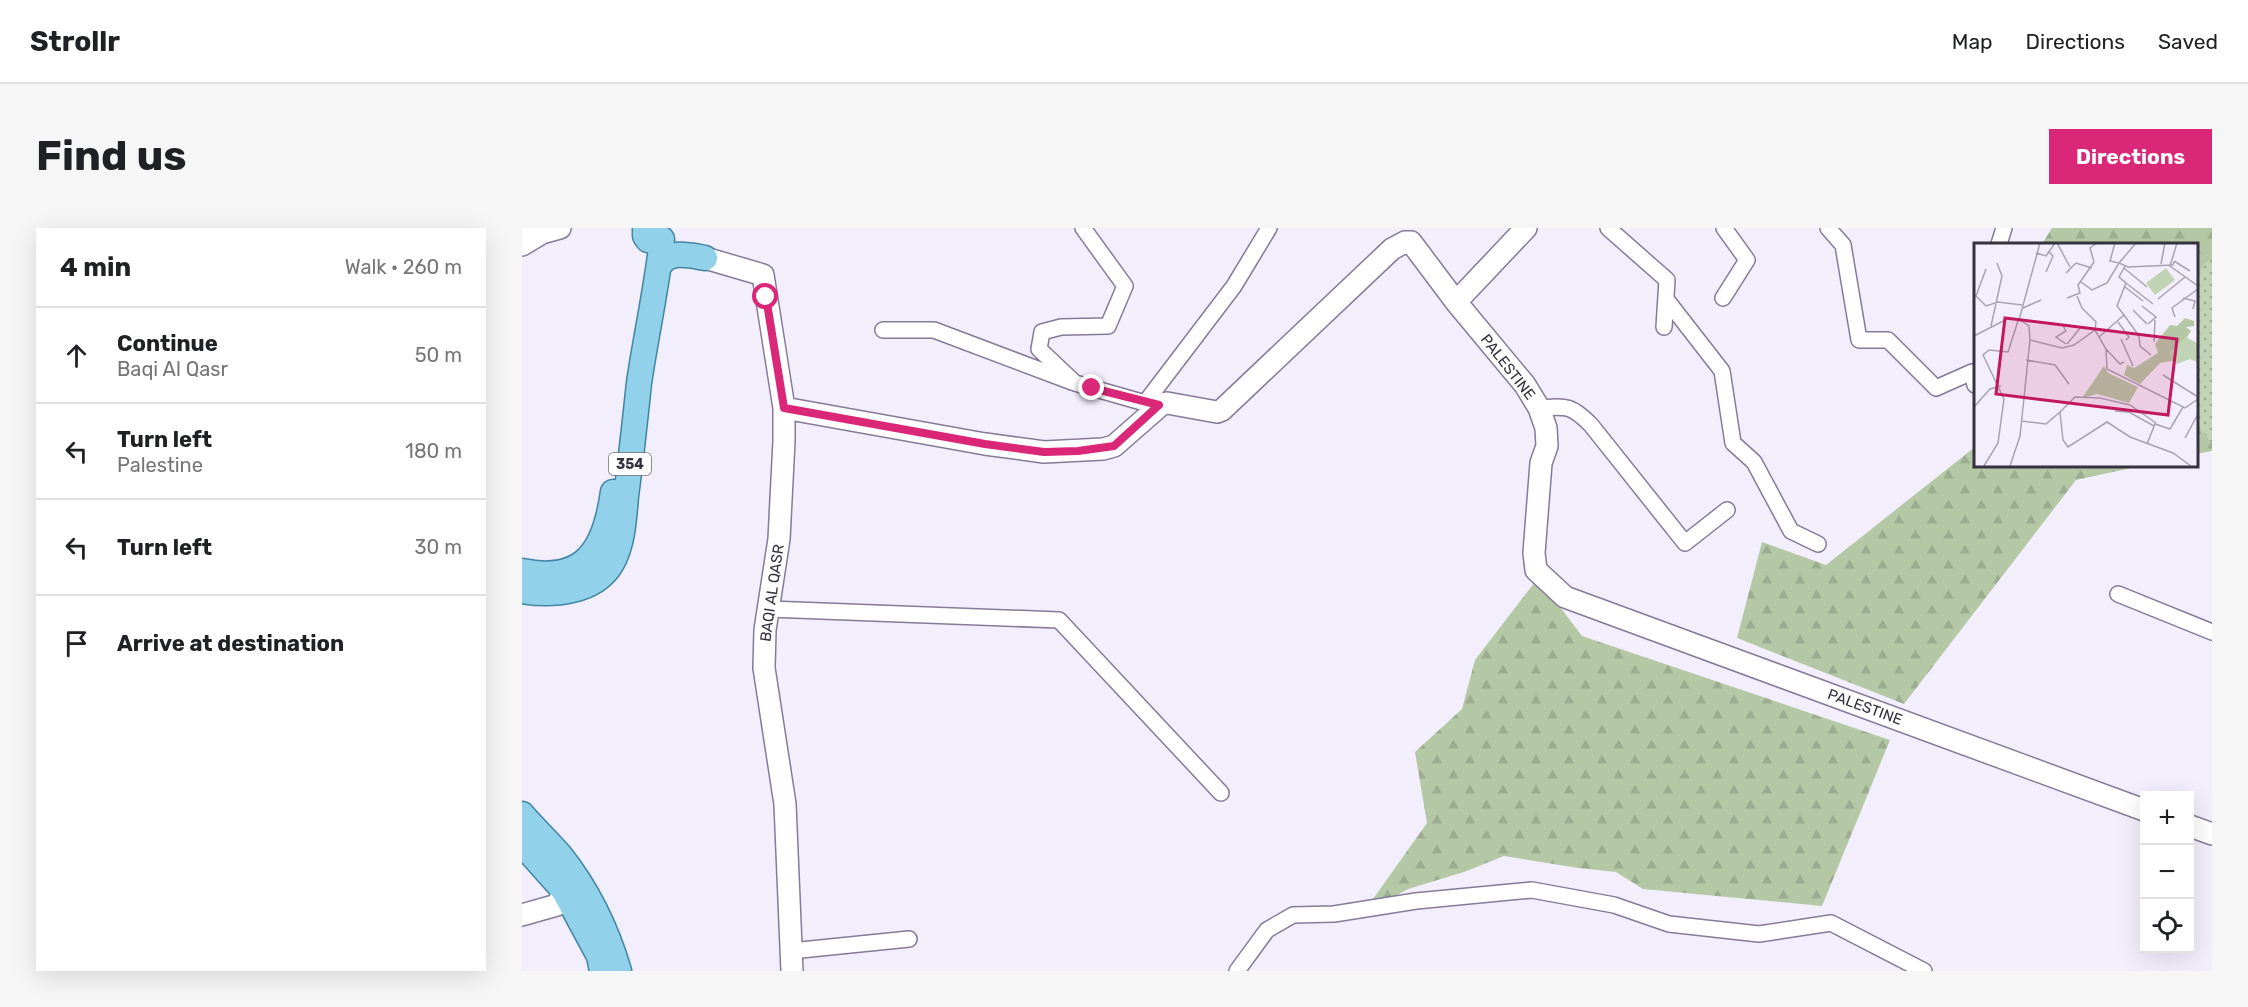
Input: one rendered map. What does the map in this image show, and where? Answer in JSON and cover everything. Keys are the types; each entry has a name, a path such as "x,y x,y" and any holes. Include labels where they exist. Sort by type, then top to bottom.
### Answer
{"main road":[{"path":"523,239 560,228"},
{"path":"1456,302 1526,228"},
{"path":"658,234 668,244 705,258"},
{"name":"354","path":"522,591 548,594 573,590 603,575 612,564 621,536 640,380 660,264 658,234"},
{"name":"354","path":"522,571 542,575 567,571 585,561 600,540 611,507 658,234"},
{"name":"PALESTINE","path":"1152,404 1167,403 1217,412 1222,410 1405,235 1456,302 1525,385 1539,408 1546,428 1547,446 1541,464 1534,553 1536,570 1564,597 2140,808"},
{"path":"660,264 668,256 705,258"},
{"name":"BAQI AL QASR","path":"705,258 763,275 784,408 779,539 768,609 764,668 785,804 792,961"},
{"path":"784,408 985,444 1044,452 1114,446 1152,404"},
{"path":"522,814 560,855 582,885 603,925 619,971"},
{"path":"2194,827 2212,834"},
{"path":"522,844 564,891 599,956 602,971"},
{"path":"522,915 557,905 564,891"}],"street":[{"path":"1075,383 1040,349 1042,332 1061,327 1108,326 1125,286 1083,228"},
{"path":"883,330 934,330 1075,383 1152,404 1234,286 1269,228"},
{"path":"1608,228 1666,280 1664,327"},
{"path":"1723,298 1747,261 1724,228"},
{"path":"1828,228 1843,245 1859,339 1888,340 1936,388 1972,372 1974,381"},
{"path":"1999,243 2004,228"},
{"path":"1666,299 1722,371 1732,443 1754,462 1791,531 1818,544"},
{"path":"1539,408 1562,406 1576,410 1592,425 1685,543 1727,510"},
{"path":"2118,594 2212,632"},
{"path":"768,609 1059,621 1221,793"},
{"path":"1237,971 1267,930 1293,915 1334,914 1416,901 1532,890 1614,904 1669,924 1759,934 1831,923 1924,971"},
{"path":"792,961 909,939"}],"green space":[{"path":"2052,228 2212,228 2212,451 2197,454 2197,243 2043,243"},
{"path":"2212,258 2212,443 2197,424 2197,277 2205,263"},
{"path":"1974,448 1974,466 2140,466 2076,480 1904,704 1737,638 1762,542 1826,565"},
{"path":"1538,578 1582,636 1890,740 1822,906 1643,889 1616,872 1504,856 1464,872 1408,889 1363,913 1427,823 1415,752 1462,709 1475,660"}],"route":[{"path":"766,297 784,408 985,444 1044,452 1103,449 1114,446 1159,405 1092,388"}]}
